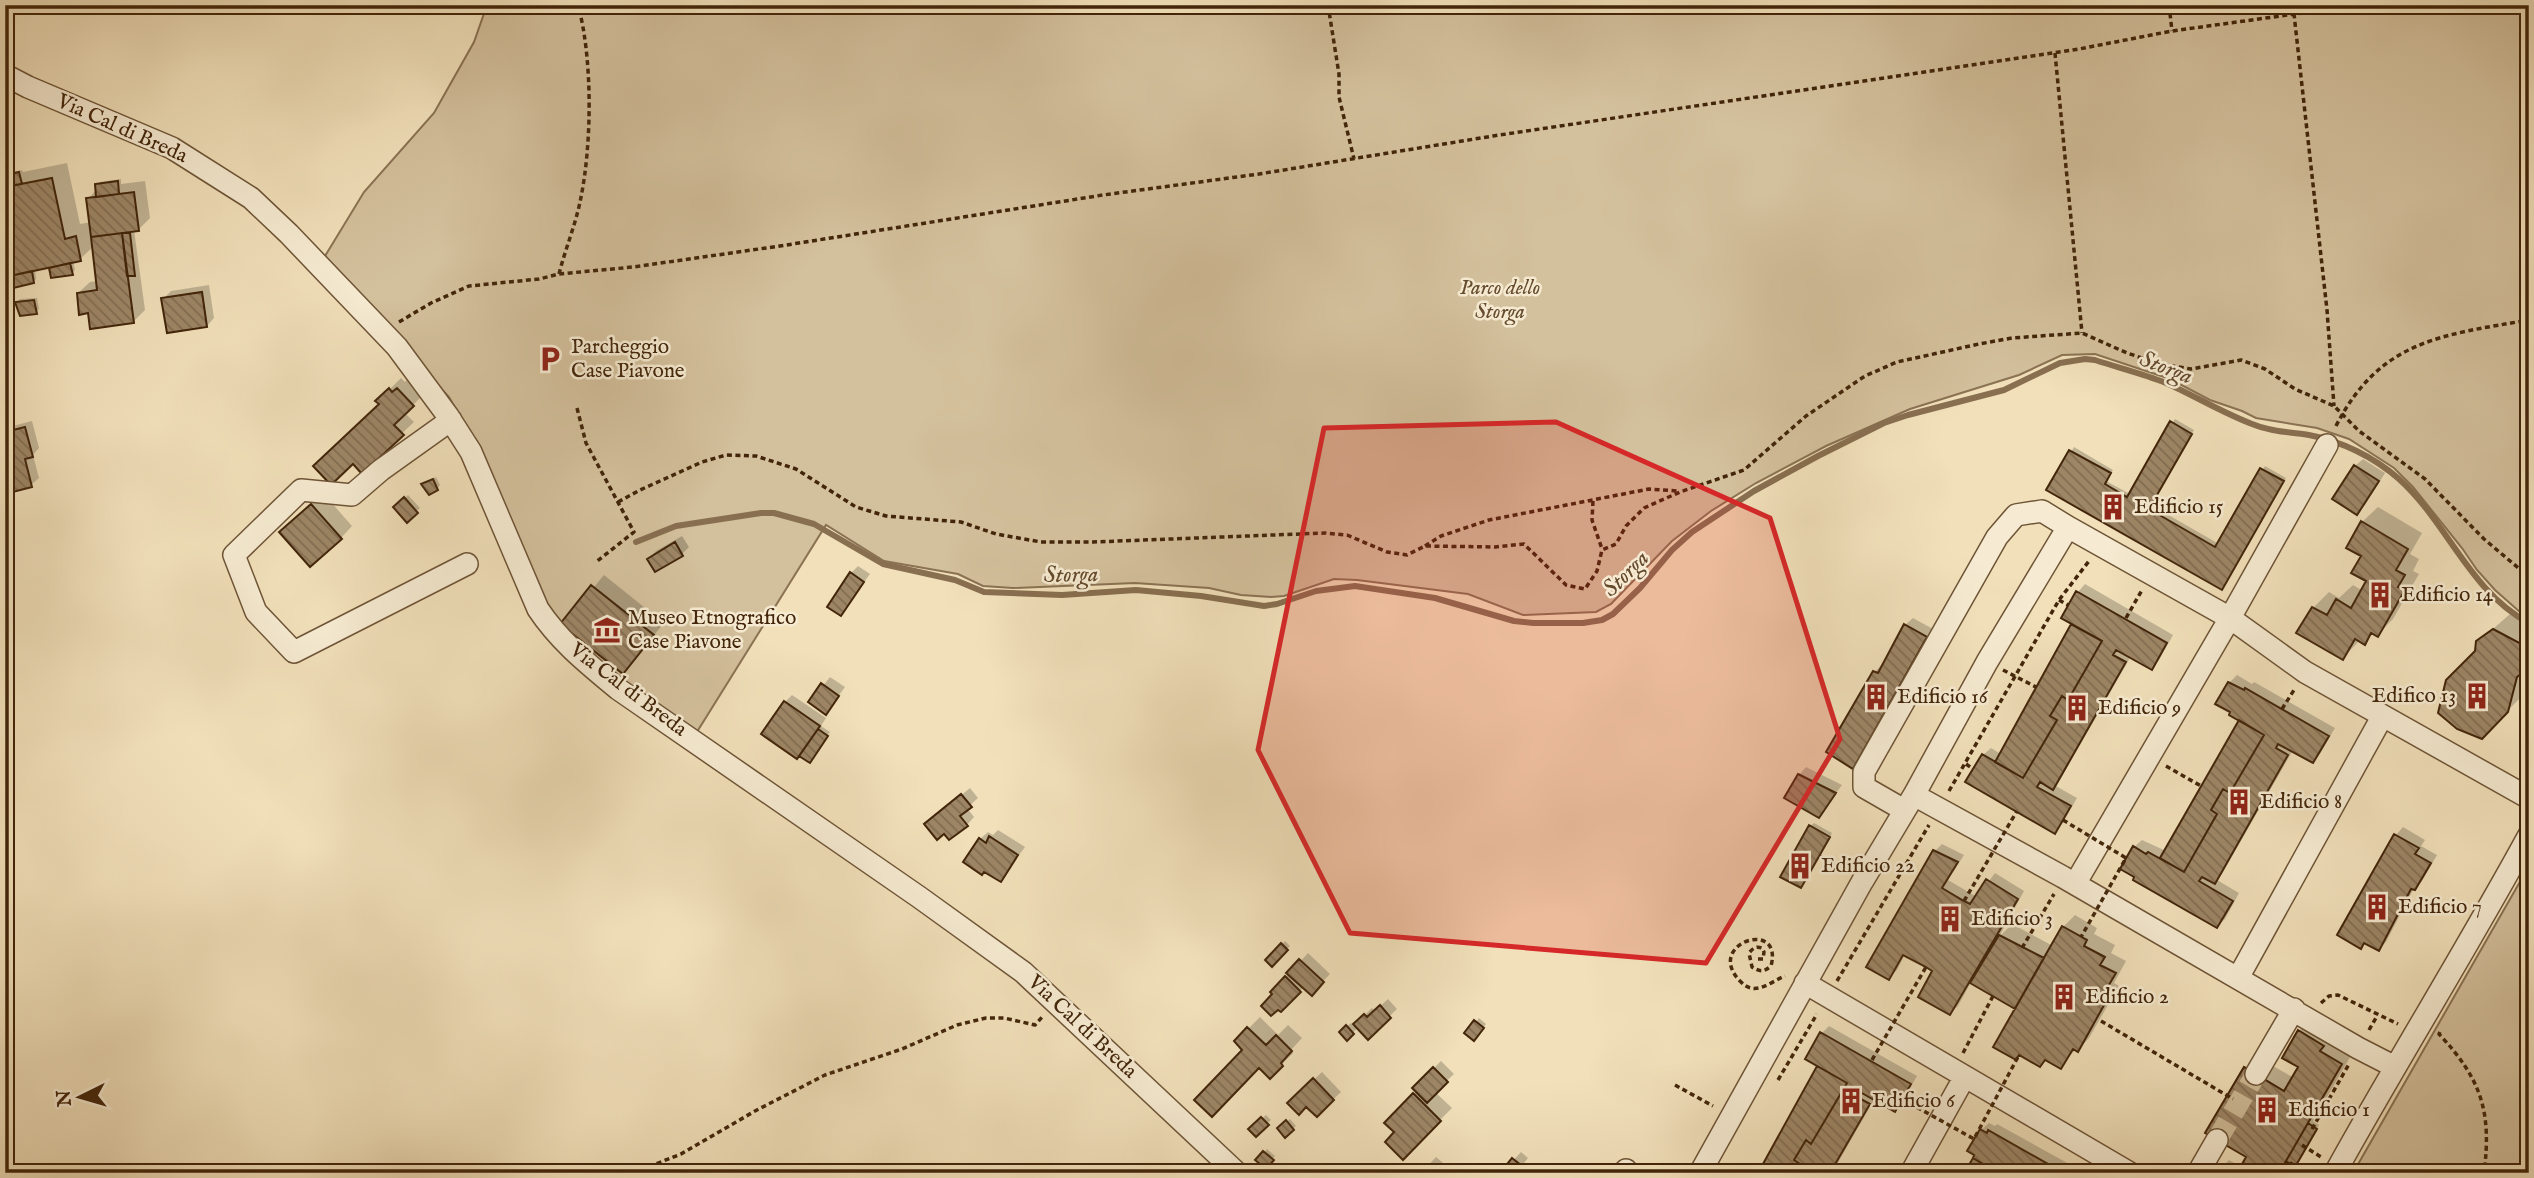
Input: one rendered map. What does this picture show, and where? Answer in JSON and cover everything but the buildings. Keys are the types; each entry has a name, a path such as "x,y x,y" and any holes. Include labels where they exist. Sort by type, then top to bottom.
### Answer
{"street":[{"name":"Via Cal di Breda","path":"5,75 172,148 251,198 383,332 418,373 471,452 538,609 552,630 575,653 618,689 1023,972 1237,1173"},
{"path":"451,420 381,470 352,495 301,490 234,555 256,612 294,652 467,564"},
{"path":"2069,881 2149,756 2230,618 2329,439"},
{"path":"2395,1067 2069,881 1938,810 1864,787 1864,772 1997,537 2016,515 2042,511 2230,618 2305,672 2529,798"},
{"path":"1700,1173 1987,662 2068,527"},
{"path":"2238,978 2382,717"},
{"path":"2335,1173 2471,941 2529,835"},
{"path":"1805,983 2126,1172"},
{"path":"2256,1074 2294,1009"},
{"path":"1911,1173 1959,1074"},
{"path":"2199,1173 2217,1140"}],"path":[{"path":"559,274 565,247 580,205 588,157 585,30 578,5"},
{"path":"1328,5 1339,74 1339,97 1354,159"},
{"path":"2169,5 2172,31"},
{"path":"2293,5 2327,310 2334,406"},
{"path":"383,332 431,303 469,286 768,248 1102,195 2055,52 2172,31 2360,5"},
{"path":"2055,52 2082,333"},
{"path":"2329,439 2359,388 2387,360 2429,340 2529,320"},
{"path":"1602,550 1616,544 1626,526 1644,508 1680,492 1744,470 1806,416 1865,376 1897,362 2012,338 2082,333 2160,364 2191,369 2241,360 2265,369 2295,389 2334,406 2359,431 2425,479 2484,539 2529,577"},
{"path":"577,408 586,443 634,532 596,562"},
{"path":"618,502 702,462 726,455 756,456 796,469 856,507 886,516 961,522 996,534 1041,542 1325,533 1347,535 1387,552 1407,555 1452,532 1489,520 1649,489 1680,492"},
{"path":"1425,546 1495,547 1524,544 1566,585 1585,589 1597,571 1602,550 1592,520 1593,501"},
{"path":"1772,1091 1966,764 2059,600 2100,546"},
{"path":"2126,618 2151,574"},
{"path":"2059,600 2068,605"},
{"path":"2149,756 2201,786"},
{"path":"1966,764 1973,769"},
{"path":"1964,901 2017,811"},
{"path":"2063,820 2126,858 2081,937"},
{"path":"1819,856 1862,882"},
{"path":"2022,948 2069,881"},
{"path":"1758,959 1763,959 1764,952 1762,948 1753,948 1749,953 1752,967 1758,971 1771,966 1772,950 1767,942 1759,939 1743,942 1736,947 1731,955 1734,973 1741,983 1759,989 1790,974 1805,983"},
{"path":"1872,1060 1926,967"},
{"path":"2317,1010 2323,1000 2338,995 2395,1024 2403,1022"},
{"path":"1959,1074 1993,996"},
{"path":"633,1173 681,1154 755,1111 825,1075 902,1049 974,1020 1004,1018 1035,1025 1056,1003"},
{"path":"2312,1129 2377,1016"},
{"path":"2227,1097 2099,1020 2233,1099"},
{"path":"2445,1022 2439,1034 2454,1050 2480,1093 2488,1143 2484,1173"},
{"path":"1902,1099 1974,1139 2019,1055"},
{"path":"2286,1173 2292,1162"}],"highlighted area":[{"path":"1556,422 1770,518 1840,739 1706,963 1350,933 1258,750 1324,428"}],"green space":[{"name":"Parco dello Storga","path":"487,5 2529,5 2529,617 2495,590 2413,487 2394,468 2349,439 2317,428 2256,418 2210,400 2170,379 2095,354 2062,355 2019,375 1910,409 1826,446 1756,483 1711,511 1672,541 1611,604 1596,612 1523,615 1468,594 1334,579 1284,596 1271,597 1241,595 1209,588 1135,583 1013,588 983,586 958,574 884,561 826,525 695,735 620,684 554,623 477,447 449,397 322,261 364,192 434,113 474,42"},
{"path":"2529,866 2529,1173 2353,1173"}],"waterway":[{"name":"Storga","path":"636,542 676,526 774,513 814,524 883,564 955,580 984,592 1062,595 1136,590 1201,596 1264,606 1316,591 1355,586 1435,598 1514,621 1583,623 1602,620 1613,614 1692,532 1754,491 1818,456 1884,423 2004,390 2060,363 2085,359 2166,383 2259,427 2321,438 2368,457 2399,479 2416,497 2490,593 2529,623"}],"tunnel":[{"path":"2217,1140 2256,1074"}],"place":[{"name":"Parcheggio Case Piavone","path":"550,359"},
{"name":"Edificio 15","path":"2113,507"},
{"name":"Edificio 14","path":"2380,595"},
{"name":"Museo Etnografico Case Piavone","path":"607,630"},
{"name":"Edifico 13","path":"2477,696"},
{"name":"Edificio 16","path":"1876,697"},
{"name":"Edificio 9","path":"2077,708"},
{"name":"Edificio 8","path":"2239,802"},
{"name":"Edificio 22","path":"1800,866"},
{"name":"Edificio 7","path":"2377,907"},
{"name":"Edificio 3","path":"1950,919"},
{"name":"Edificio 2","path":"2064,997"},
{"name":"Edificio 6","path":"1851,1101"},
{"name":"Edificio 1","path":"2267,1110"}]}
